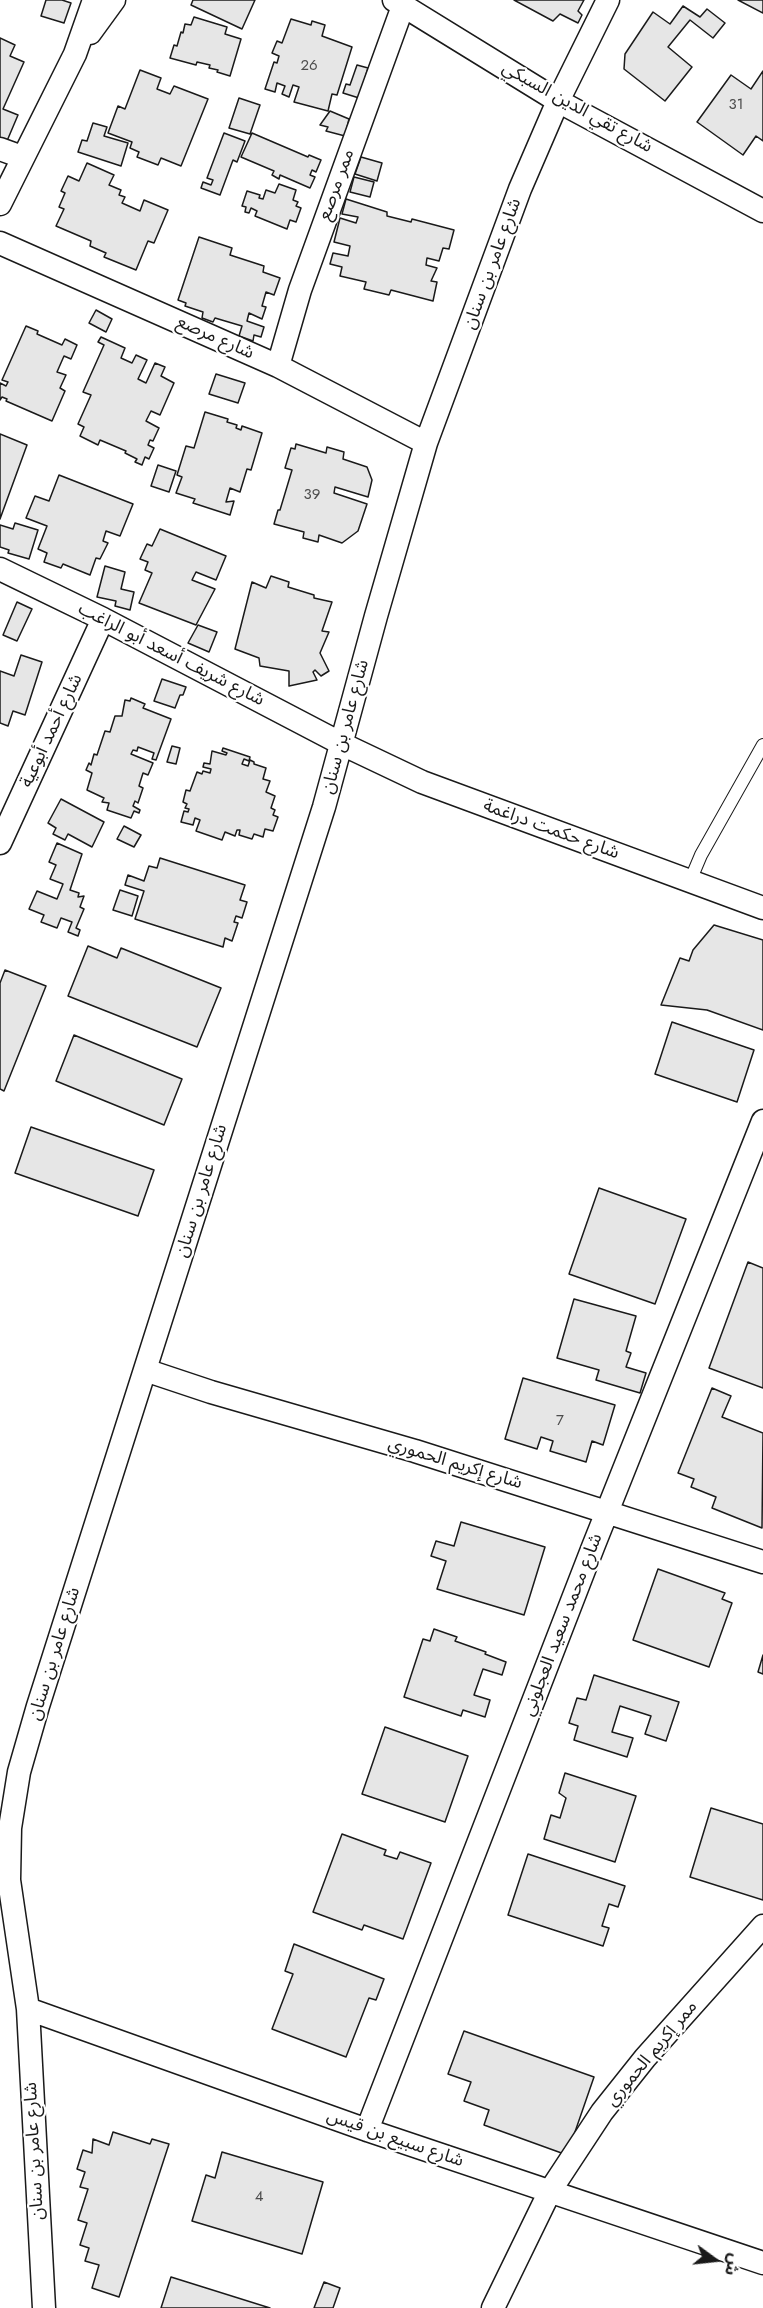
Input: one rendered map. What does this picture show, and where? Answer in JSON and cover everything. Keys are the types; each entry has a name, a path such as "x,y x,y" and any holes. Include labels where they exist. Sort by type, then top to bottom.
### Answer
{"street":[{"path":"0,204 75,54 94,0"},
{"path":"75,54 114,0"},
{"name":"شارع عامر بن سنان","path":"44,2308 28,2009 4,1879 19,1772 324,807 426,443 520,189 558,101 608,0"},
{"name":"شارع تقي الدين السبكي","path":"398,3 558,101 760,205"},
{"name":"ممر مرصع","path":"278,366 300,290 398,3"},
{"path":"0,149 22,157"},
{"name":"شارع مرصع","path":"0,243 278,366 426,443"},
{"name":"شارع شريف أسعد أبو الراغب","path":"0,569 103,619 342,744"},
{"name":"شارع أحمد أبوعية","path":"0,843 103,619"},
{"name":"شارع حكمت دراغمة","path":"342,744 422,782 763,908"},
{"name":"شارع محمد سعيد العجلوني","path":"367,2130 607,1512 763,1121"},
{"name":"شارع إكريم الحموري","path":"145,1370 212,1392 416,1451 763,1562"},
{"name":"ممر إكريم الحموري","path":"494,2308 550,2191 602,2112 645,2058 763,1926"},
{"name":"شارع سبيع بن قيس","path":"28,2009 367,2130 763,2263"}],"lane":[{"path":"690,881 701,855 763,746"}],"building":[{"path":"46,0 62,0 71,3 64,23 41,16"},
{"path":"193,0 255,0 242,29 191,5"},
{"path":"514,0 584,0 578,11 582,15 578,23 560,14 553,21"},
{"path":"738,0 763,0 763,13"},
{"path":"683,6 700,17 707,9 725,23 713,38 690,20 668,47 692,67 665,101 624,69 625,54 653,12 670,24"},
{"path":"194,17 227,27 225,34 241,39 230,76 209,68 210,65 197,62 196,65 170,58 174,45 177,46 181,32 183,33 185,24 191,25"},
{"path":"291,19 311,25 312,21 325,25 322,36 352,47 337,95 332,94 328,111 294,102 299,87 293,85 289,97 282,94 285,86 277,83 275,92 265,89 274,62 277,63 279,56 272,53 277,41 282,43"},
{"path":"0,38 15,45 10,56 24,62 3,109 18,115 4,148 0,147"},
{"path":"357,65 368,68 359,98 343,93 346,84 350,85"},
{"path":"140,70 161,78 157,89 170,94 174,86 208,99 181,166 161,158 158,165 137,157 139,152 130,148 132,142 108,133 118,106 125,109"},
{"path":"763,71 763,141 756,136 743,155 697,122 731,75 751,89"},
{"path":"239,98 260,105 250,134 229,128"},
{"path":"330,111 349,119 345,136 326,131 328,127 320,125"},
{"path":"93,123 107,127 104,136 128,143 121,166 78,152 82,140 87,141"},
{"path":"224,133 245,141 237,162 233,160 220,195 201,188 203,182 211,185 213,180 207,178"},
{"path":"252,133 308,157 309,155 321,160 316,172 312,170 310,175 315,177 310,188 280,175 279,179 272,175 274,171 241,157"},
{"path":"361,157 382,163 377,181 355,174"},
{"path":"87,163 114,175 109,185 121,190 119,195 125,197 122,203 140,211 144,200 168,210 154,243 148,241 136,270 104,257 106,253 90,246 91,241 56,226 64,209 59,207 65,193 61,191 68,176 79,181"},
{"path":"354,177 374,182 370,197 350,192"},
{"path":"279,184 296,190 293,200 298,202 296,206 301,208 296,222 290,220 287,229 255,216 257,211 251,208 249,213 245,212 246,207 242,206 247,191 260,195 259,198 263,199 266,190 275,193"},
{"path":"346,199 387,212 387,216 411,222 412,219 454,230 449,249 443,248 439,261 427,258 426,265 437,268 431,281 437,282 433,301 391,290 389,295 364,289 366,282 340,276 342,267 330,264 333,253 348,256 350,246 334,242 340,218 356,223 358,217 342,214"},
{"path":"199,237 232,248 230,255 264,266 263,272 280,278 274,295 266,292 262,306 266,307 262,319 249,313 247,321 264,327 261,337 254,335 253,341 239,336 242,326 215,318 213,322 202,318 203,312 185,306 186,303 178,300"},
{"path":"96,310 112,319 106,332 89,323"},
{"path":"26,326 38,331 37,334 62,345 65,339 77,345 71,359 64,356 57,372 66,375 60,388 65,391 52,421 6,401 7,399 2,397 0,400 0,383 6,386 8,382 2,380"},
{"path":"101,337 125,348 121,358 132,363 136,355 147,360 138,379 146,383 155,363 165,367 161,376 174,383 160,415 151,411 146,421 159,428 153,441 150,440 148,445 154,448 149,459 145,457 142,465 135,462 137,459 125,453 126,451 100,440 98,445 80,436 84,427 78,424 91,395 83,392 104,345 98,342"},
{"path":"216,374 245,383 238,403 209,394"},
{"path":"205,412 228,419 227,422 237,425 236,428 241,430 242,426 262,433 251,470 247,469 240,492 230,488 226,502 234,501 230,515 193,503 195,499 176,493 182,477 177,475 186,446 194,448"},
{"path":"0,434 27,445 0,519"},
{"path":"296,444 326,453 327,447 344,452 343,459 367,467 372,480 368,497 335,487 334,493 367,504 358,531 342,543 319,535 318,542 303,538 304,532 274,524 292,470 285,468 291,448 295,449"},
{"path":"158,465 176,471 169,492 151,486"},
{"path":"59,475 133,504 120,536 106,531 103,541 108,543 100,559 96,558 90,575 63,564 61,568 44,562 47,553 38,549 47,526 26,518 35,496 49,501"},
{"path":"15,523 38,530 29,559 8,553 9,550 0,547 0,525 13,529"},
{"path":"160,529 226,556 216,580 196,572 192,580 215,589 196,625 139,603 152,573 145,570 148,562 140,559 147,544 152,546"},
{"path":"105,566 125,572 121,589 134,592 130,610 115,606 116,601 97,597"},
{"path":"271,576 289,582 288,587 314,595 314,598 332,602 322,631 329,632 320,653 329,671 321,676 315,670 313,672 317,680 289,686 289,671 260,666 259,658 235,649 252,582 266,588"},
{"path":"17,602 32,609 17,641 3,635"},
{"path":"198,625 217,632 209,652 188,643"},
{"path":"21,655 42,662 25,715 13,711 8,726 0,723 0,671 14,676"},
{"path":"162,679 186,687 175,708 154,701"},
{"path":"131,698 145,704 143,708 171,719 156,760 152,759 154,753 138,747 137,751 133,750 131,754 153,763 148,775 143,773 139,786 143,788 138,803 135,801 133,806 140,810 139,813 134,811 131,818 107,810 109,803 102,802 104,798 87,790 92,773 86,770 89,763 91,765 94,754 97,755 105,731 110,732 115,716 122,716 125,700 130,701"},
{"path":"172,746 180,748 176,764 167,762"},
{"path":"223,748 250,757 249,761 244,759 242,764 248,766 250,760 266,768 263,779 270,781 266,792 275,796 271,808 275,810 273,815 278,817 273,831 265,829 263,837 254,834 252,839 239,835 240,830 237,830 235,836 225,832 222,840 196,831 200,820 195,818 193,825 181,822 184,811 188,812 189,809 185,808 187,804 183,802 186,790 190,791 197,772 210,773 211,769 203,767 204,763 210,764 212,751 226,755 227,753 222,751"},
{"path":"61,799 104,822 92,847 68,834 65,840 53,834 56,828 48,823"},
{"path":"124,826 141,835 134,847 117,839"},
{"path":"57,843 82,854 70,890 79,893 78,897 84,896 80,907 84,909 76,928 80,930 78,936 68,932 72,922 61,918 57,928 41,922 44,915 29,909 37,891 57,899 63,884 50,879 56,865 49,862"},
{"path":"160,858 245,885 240,900 247,902 242,918 236,916 234,922 238,923 232,941 225,938 223,947 135,919 144,891 125,885 128,875 144,881 149,866 157,868"},
{"path":"120,890 138,896 132,916 113,910"},
{"path":"714,925 763,940 763,1030 707,1010 661,1005 680,958 689,961 693,950"},
{"path":"88,946 117,958 121,948 221,988 197,1047 68,996"},
{"path":"5,970 46,986 4,1091 0,1089 0,983"},
{"path":"672,1022 754,1050 737,1102 655,1074"},
{"path":"74,1035 182,1079 164,1125 56,1081"},
{"path":"31,1127 154,1170 138,1216 15,1173"},
{"path":"599,1188 686,1219 655,1304 569,1274"},
{"path":"748,1262 763,1268 763,1388 709,1368"},
{"path":"574,1299 636,1316 626,1351 631,1353 626,1367 646,1373 640,1393 596,1380 599,1370 557,1358"},
{"path":"523,1378 615,1405 603,1445 592,1441 586,1462 550,1451 553,1441 541,1437 537,1449 505,1439"},
{"path":"712,1388 731,1396 722,1417 763,1433 762,1528 712,1508 716,1497 691,1487 694,1479 678,1473"},
{"path":"461,1522 545,1547 524,1615 437,1589 446,1561 431,1556 436,1541 454,1546"},
{"path":"658,1569 725,1593 722,1599 732,1603 709,1667 633,1640"},
{"path":"434,1629 457,1637 455,1641 506,1662 502,1675 483,1669 474,1695 490,1700 485,1717 463,1710 461,1716 404,1697 423,1639 430,1641"},
{"path":"763,1655 763,1674 758,1672"},
{"path":"594,1675 679,1702 666,1741 645,1734 651,1716 620,1706 612,1732 633,1738 627,1757 574,1740 578,1726 569,1723 577,1698 586,1700"},
{"path":"385,1727 468,1756 445,1822 362,1794"},
{"path":"565,1773 636,1796 615,1862 544,1839 551,1815 560,1818 566,1798 559,1793"},
{"path":"711,1808 763,1824 763,1900 690,1877"},
{"path":"342,1834 386,1850 384,1855 397,1859 400,1852 431,1863 403,1939 364,1925 362,1930 313,1912"},
{"path":"528,1854 625,1886 618,1907 609,1904 602,1926 609,1928 603,1946 508,1915"},
{"path":"294,1944 384,1979 376,2000 369,1998 346,2057 272,2029 293,1974 285,1971"},
{"path":"464,2031 594,2077 567,2155 484,2125 489,2110 464,2101 471,2082 448,2074"},
{"path":"113,2132 150,2144 152,2139 169,2144 119,2297 92,2288 99,2265 85,2261 89,2248 80,2245 87,2223 78,2220 88,2189 80,2187 85,2172 77,2169 83,2150 92,2153 93,2139 109,2145"},
{"path":"222,2152 323,2182 302,2254 192,2221 206,2175 215,2178"},
{"path":"171,2277 270,2308 161,2308"},
{"path":"324,2282 340,2288 333,2308 314,2308"}]}
